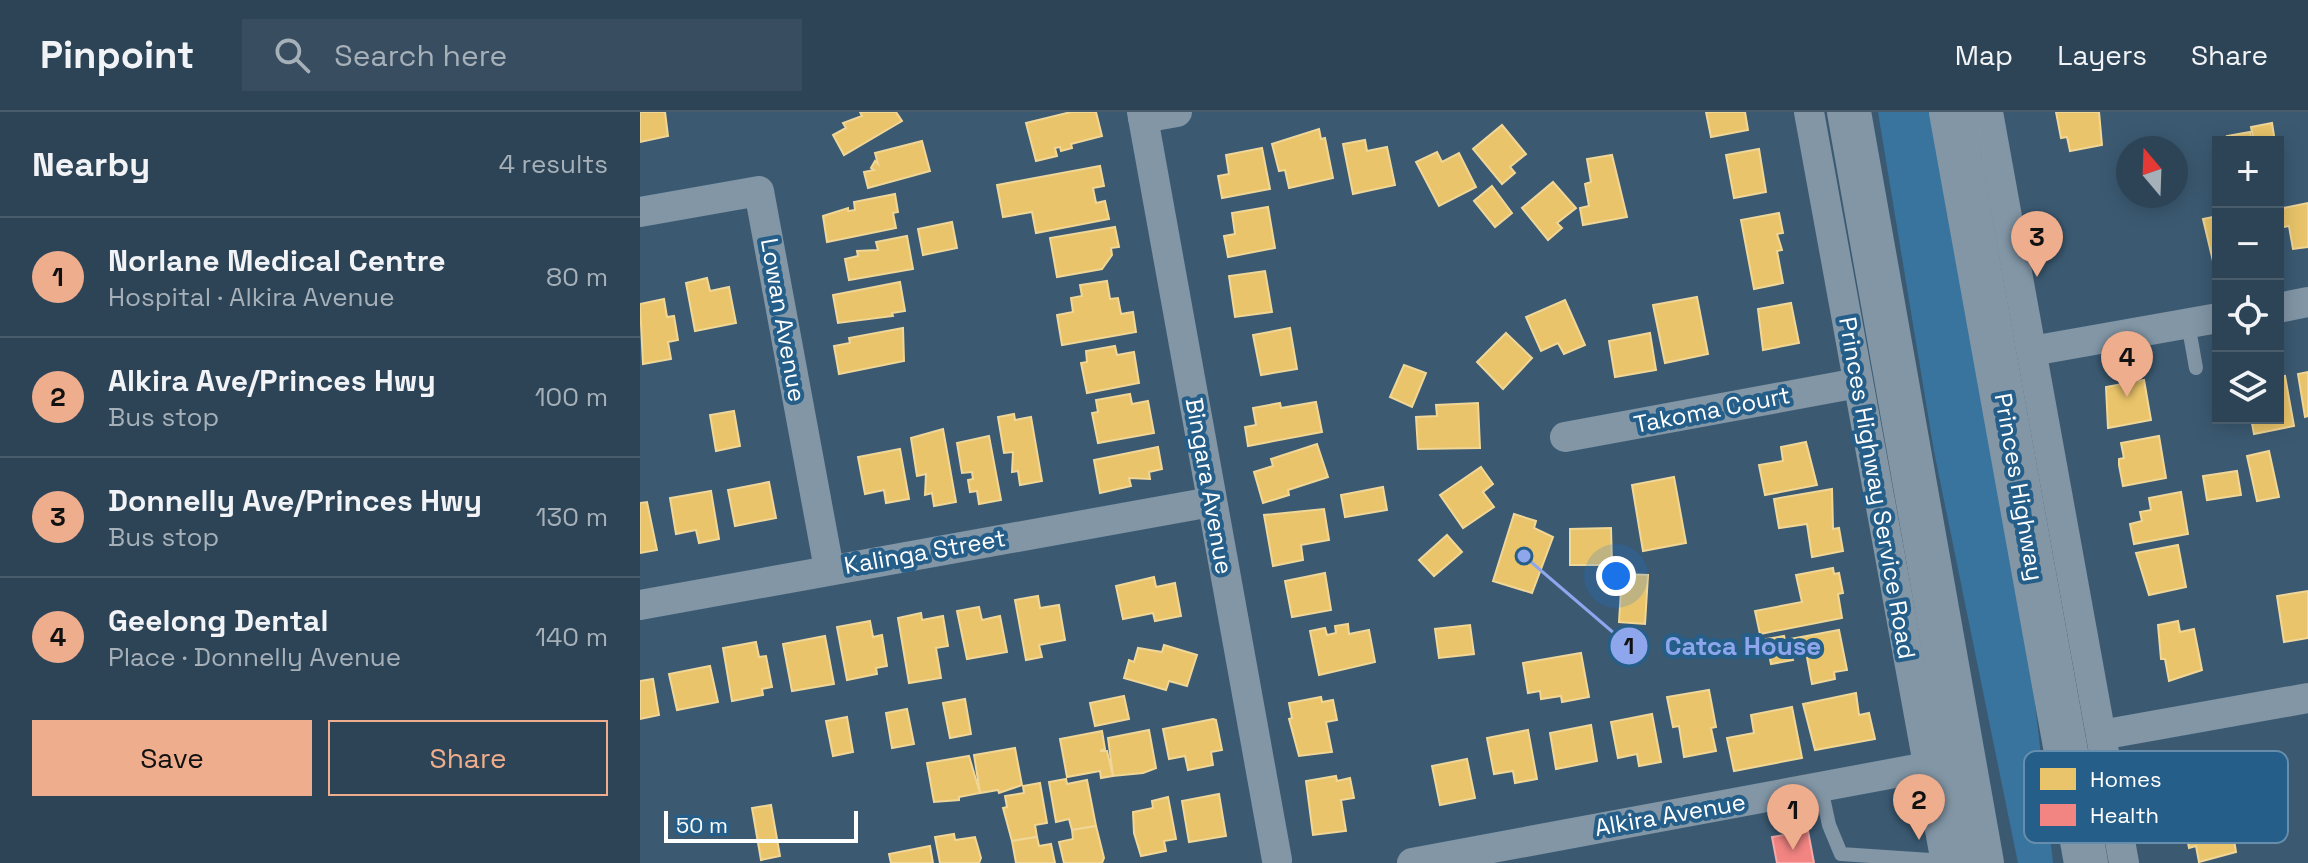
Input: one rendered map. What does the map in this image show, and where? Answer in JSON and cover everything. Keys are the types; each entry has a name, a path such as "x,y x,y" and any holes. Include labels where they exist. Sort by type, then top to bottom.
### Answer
{"highway":[{"path":"1849,112 1958,862"},
{"name":"Princes Highway","path":"1951,112 2066,751"},
{"name":"Princes Highway","path":"2082,843 2086,863"}],"street":[{"path":"1142,115 1177,112"},
{"name":"Princes Highway Service Road","path":"1809,112 1927,767 1958,862"},
{"path":"1988,112 2104,751"},
{"name":"Bingara Avenue","path":"1142,115 1211,502 1281,862"},
{"name":"Lowan Avenue","path":"640,212 759,191 829,569"},
{"path":"2284,307 2308,302"},
{"path":"2032,351 2212,319"},
{"name":"Takoma Court","path":"1565,437 1858,383"},
{"name":"Kalinga Street","path":"640,605 1211,502"},
{"path":"2101,735 2308,698"},
{"name":"Alkira Avenue","path":"1412,863 1927,767"},
{"path":"2120,843 2124,863"}],"lane":[{"path":"2188,323 2196,368"},
{"path":"1821,788 1829,825 1841,854 1958,862"}],"shaded area":[{"path":"1878,112 1933,112 2035,703 2040,751 2024,751 2024,843 2051,843 2053,863 2018,863 1934,451"}],"building: Homes":[{"path":"640,112 665,112 668,136 640,142"},
{"path":"860,112 896,112 902,121 844,155 833,135 846,128 843,123 862,116"},
{"path":"1071,112 1096,112 1102,136 1071,144 1072,148 1061,151 1060,147 1055,148 1057,156 1036,161 1026,123"},
{"path":"1706,112 1745,112 1748,130 1711,137"},
{"path":"2056,112 2099,112 2102,145 2070,151 2067,137 2061,138"},
{"path":"2272,123 2274,136 2253,136 2251,127"},
{"path":"1502,125 1526,154 1510,167 1515,173 1502,184 1473,149"},
{"path":"1319,129 1321,139 1325,138 1333,178 1289,188 1285,170 1279,171 1272,144"},
{"path":"2250,132 2251,136 2227,136"},
{"path":"1365,140 1367,151 1387,147 1395,185 1353,194 1343,144"},
{"path":"922,141 930,171 868,188 864,172 874,170 871,168 875,161 878,164 875,153"},
{"path":"1262,148 1270,189 1222,198 1218,176 1229,174 1226,155"},
{"path":"1759,149 1766,192 1734,198 1726,155"},
{"path":"1437,152 1442,162 1459,153 1476,187 1439,206 1416,162"},
{"path":"1612,155 1627,217 1583,225 1580,208 1589,206 1585,184 1591,182 1587,159"},
{"path":"1100,166 1104,186 1093,188 1096,203 1105,201 1109,219 1036,233 1032,212 1003,217 997,185"},
{"path":"1553,182 1576,208 1557,223 1562,228 1548,240 1522,208"},
{"path":"1492,186 1512,213 1495,227 1474,201"},
{"path":"895,194 898,212 893,213 896,228 827,242 823,216 848,208 848,211 855,210 854,202"},
{"path":"2308,203 2308,247 2293,249 2289,226 2284,227 2284,208"},
{"path":"1268,207 1275,248 1228,257 1224,236 1235,234 1232,213"},
{"path":"1779,213 1783,233 1777,234 1782,250 1777,251 1783,283 1754,289 1741,220"},
{"path":"2212,217 2212,257 2203,219"},
{"path":"952,222 957,248 923,255 918,229"},
{"path":"1115,227 1119,247 1111,248 1112,255 1102,269 1057,277 1050,238"},
{"path":"907,236 913,269 849,280 845,259 858,256 857,251 878,250 876,242"},
{"path":"1265,271 1272,312 1235,317 1229,276"},
{"path":"707,278 710,291 729,287 736,323 695,331 686,283"},
{"path":"1107,281 1110,299 1118,298 1121,314 1133,312 1136,332 1062,345 1057,315 1073,312 1071,298 1082,296 1080,285"},
{"path":"900,282 905,311 892,313 893,316 838,323 833,295"},
{"path":"1697,297 1708,354 1665,363 1653,305"},
{"path":"664,299 667,317 674,316 678,340 668,342 671,359 643,364 640,304"},
{"path":"1565,300 1585,345 1564,354 1558,343 1541,351 1526,317"},
{"path":"1791,303 1799,343 1763,350 1758,309"},
{"path":"903,328 904,361 839,374 834,346 850,343 849,338"},
{"path":"1290,328 1297,369 1261,375 1253,335"},
{"path":"1506,333 1532,358 1503,389 1477,362"},
{"path":"1650,333 1656,370 1615,377 1609,341"},
{"path":"1115,346 1117,355 1134,352 1139,383 1087,393 1081,363 1087,362 1086,351"},
{"path":"1404,365 1426,373 1412,407 1390,397"},
{"path":"2308,372 2308,416 2305,417 2298,374"},
{"path":"2284,376 2294,426 2254,434 2252,424 2284,424"},
{"path":"2144,380 2151,420 2108,428 2106,387"},
{"path":"1130,394 1132,404 1148,401 1154,433 1098,443 1092,413 1098,412 1096,400"},
{"path":"1316,402 1322,432 1248,446 1245,427 1256,425 1253,408 1280,403 1281,408"},
{"path":"1478,403 1480,448 1418,449 1416,417 1437,416 1436,405"},
{"path":"734,411 740,446 716,451 710,415"},
{"path":"1014,414 1015,420 1031,417 1042,481 1020,485 1018,471 1012,472 1013,452 1004,453 998,417"},
{"path":"943,429 956,502 934,506 932,493 925,495 926,474 917,476 911,438"},
{"path":"989,436 1001,500 979,504 977,491 970,492 968,480 973,479 972,472 962,473 957,443"},
{"path":"2159,436 2166,478 2123,486 2119,465 2119,459 2124,458 2121,443"},
{"path":"1806,442 1817,485 1765,495 1759,465 1783,461 1781,447"},
{"path":"1317,444 1328,477 1288,490 1289,495 1263,503 1254,472 1273,466 1271,459"},
{"path":"1158,447 1162,469 1149,472 1150,479 1129,478 1131,486 1100,493 1094,460"},
{"path":"900,449 909,499 886,503 884,490 865,494 858,457"},
{"path":"2269,451 2279,497 2257,501 2247,456"},
{"path":"1481,467 1493,484 1483,492 1494,507 1463,528 1440,495"},
{"path":"2237,471 2241,495 2207,500 2203,476"},
{"path":"1674,477 1686,543 1643,551 1632,485"},
{"path":"769,482 776,518 735,526 728,490"},
{"path":"1383,487 1387,510 1345,517 1341,495"},
{"path":"1832,489 1833,529 1839,528 1843,551 1812,557 1807,524 1779,528 1774,499"},
{"path":"711,491 719,539 699,543 696,530 676,534 670,498"},
{"path":"2181,492 2188,534 2134,544 2130,524 2142,521 2140,512 2151,510 2149,498"},
{"path":"647,502 657,550 640,553 640,503"},
{"path":"1324,509 1329,540 1301,545 1303,560 1273,566 1264,515"},
{"path":"1514,514 1536,521 1534,528 1553,537 1532,593 1493,581"},
{"path":"1611,528 1612,565 1570,565 1570,529"},
{"path":"1447,535 1462,552 1434,576 1419,560"},
{"path":"2178,545 2186,587 2149,595 2136,553"},
{"path":"1833,568 1834,574 1839,573 1843,593 1838,594 1842,618 1760,634 1755,611 1802,602 1796,575"},
{"path":"1325,573 1331,610 1292,617 1285,581"},
{"path":"1622,574 1648,575 1645,624 1619,622"},
{"path":"1154,577 1156,587 1175,583 1181,616 1155,621 1153,613 1123,619 1116,586"},
{"path":"2308,591 2308,638 2284,642 2277,596"},
{"path":"1038,596 1040,608 1059,605 1065,640 1039,645 1042,657 1026,660 1015,600"},
{"path":"979,607 982,620 1000,616 1007,652 967,659 957,611"},
{"path":"921,613 922,620 943,616 948,646 936,648 941,678 909,683 898,618"},
{"path":"870,621 873,637 882,635 887,666 876,668 877,674 847,680 837,627"},
{"path":"2178,621 2180,632 2194,629 2202,670 2169,681 2165,659 2161,659 2158,625"},
{"path":"1348,624 1349,634 1369,630 1375,662 1319,675 1310,631 1325,628 1327,635 1336,633 1335,626"},
{"path":"1470,625 1474,654 1439,658 1435,629"},
{"path":"1839,630 1847,670 1834,672 1835,679 1812,684 1806,652 1791,655 1793,660 1771,664 1766,639 1784,636 1785,640"},
{"path":"825,636 834,684 792,691 783,644"},
{"path":"756,642 759,657 766,656 772,687 762,689 763,695 732,701 723,648"},
{"path":"1164,645 1197,655 1187,686 1169,681 1166,690 1124,678 1129,660 1134,662 1138,648 1162,652"},
{"path":"1581,653 1589,697 1562,702 1561,696 1541,699 1540,691 1528,693 1523,663"},
{"path":"710,666 718,702 677,710 669,674"},
{"path":"653,679 659,715 640,719 640,681"},
{"path":"1709,690 1716,727 1711,728 1716,751 1684,757 1679,726 1673,727 1667,697"},
{"path":"1856,693 1859,715 1869,713 1875,739 1815,750 1803,704"},
{"path":"1124,696 1129,719 1095,726 1090,703"},
{"path":"1321,697 1322,702 1333,700 1337,720 1326,722 1332,752 1299,756 1289,719 1292,718 1289,703"},
{"path":"965,699 971,734 950,738 943,703"},
{"path":"1792,707 1802,758 1734,771 1727,738 1754,733 1751,715"},
{"path":"907,709 914,744 892,748 886,713"},
{"path":"1652,714 1661,762 1639,766 1637,754 1618,758 1611,722"},
{"path":"847,717 853,752 833,756 826,721"},
{"path":"1216,720 1222,750 1211,752 1213,765 1188,770 1185,756 1169,759 1163,729"},
{"path":"1591,725 1597,761 1556,769 1550,733"},
{"path":"1149,730 1156,768 1143,773 1113,776 1108,738"},
{"path":"1528,730 1537,779 1515,783 1513,771 1494,774 1487,738"},
{"path":"1102,731 1105,749 1100,751 1107,751 1113,776 1101,778 1100,771 1067,777 1060,739"},
{"path":"1015,748 1022,785 999,793 998,790 980,793 974,755"},
{"path":"969,756 980,793 959,797 959,800 934,802 927,763"},
{"path":"1467,759 1475,798 1440,805 1432,766"},
{"path":"1336,776 1337,781 1350,778 1354,798 1341,800 1346,831 1313,835 1306,781"},
{"path":"1066,779 1067,784 1087,780 1096,826 1072,830 1069,819 1056,822 1049,782"},
{"path":"1040,783 1047,823 1035,825 1037,837 1012,841 1003,808 1007,807 1005,796 1024,793 1023,786"},
{"path":"1219,794 1226,836 1189,842 1182,801"},
{"path":"1168,797 1176,839 1164,841 1166,851 1141,856 1134,833 1133,812 1153,808 1152,801"},
{"path":"771,805 780,856 761,860 752,808"},
{"path":"1096,826 1104,858 1102,863 1064,863 1059,842 1073,839 1072,830"},
{"path":"954,834 955,840 975,837 981,858 979,863 940,863 935,837"},
{"path":"1037,837 1039,846 1051,844 1055,863 1016,863 1012,841"},
{"path":"2188,843 2235,843 2236,852 2199,862 2196,846 2189,848"},
{"path":"930,846 933,863 891,863 889,854"}],"building: Health":[{"path":"1808,831 1814,863 1777,863 1772,837"}],"place":[{"name":"Donnelly Ave/Princes Hwy","path":"2037,277"},
{"name":"Geelong Dental","path":"2127,397"},
{"name":"Catca House","path":"1524,556"},
{"name":"Alkira Ave/Princes Hwy","path":"1919,840"},
{"name":"Norlane Medical Centre","path":"1793,850"}]}
